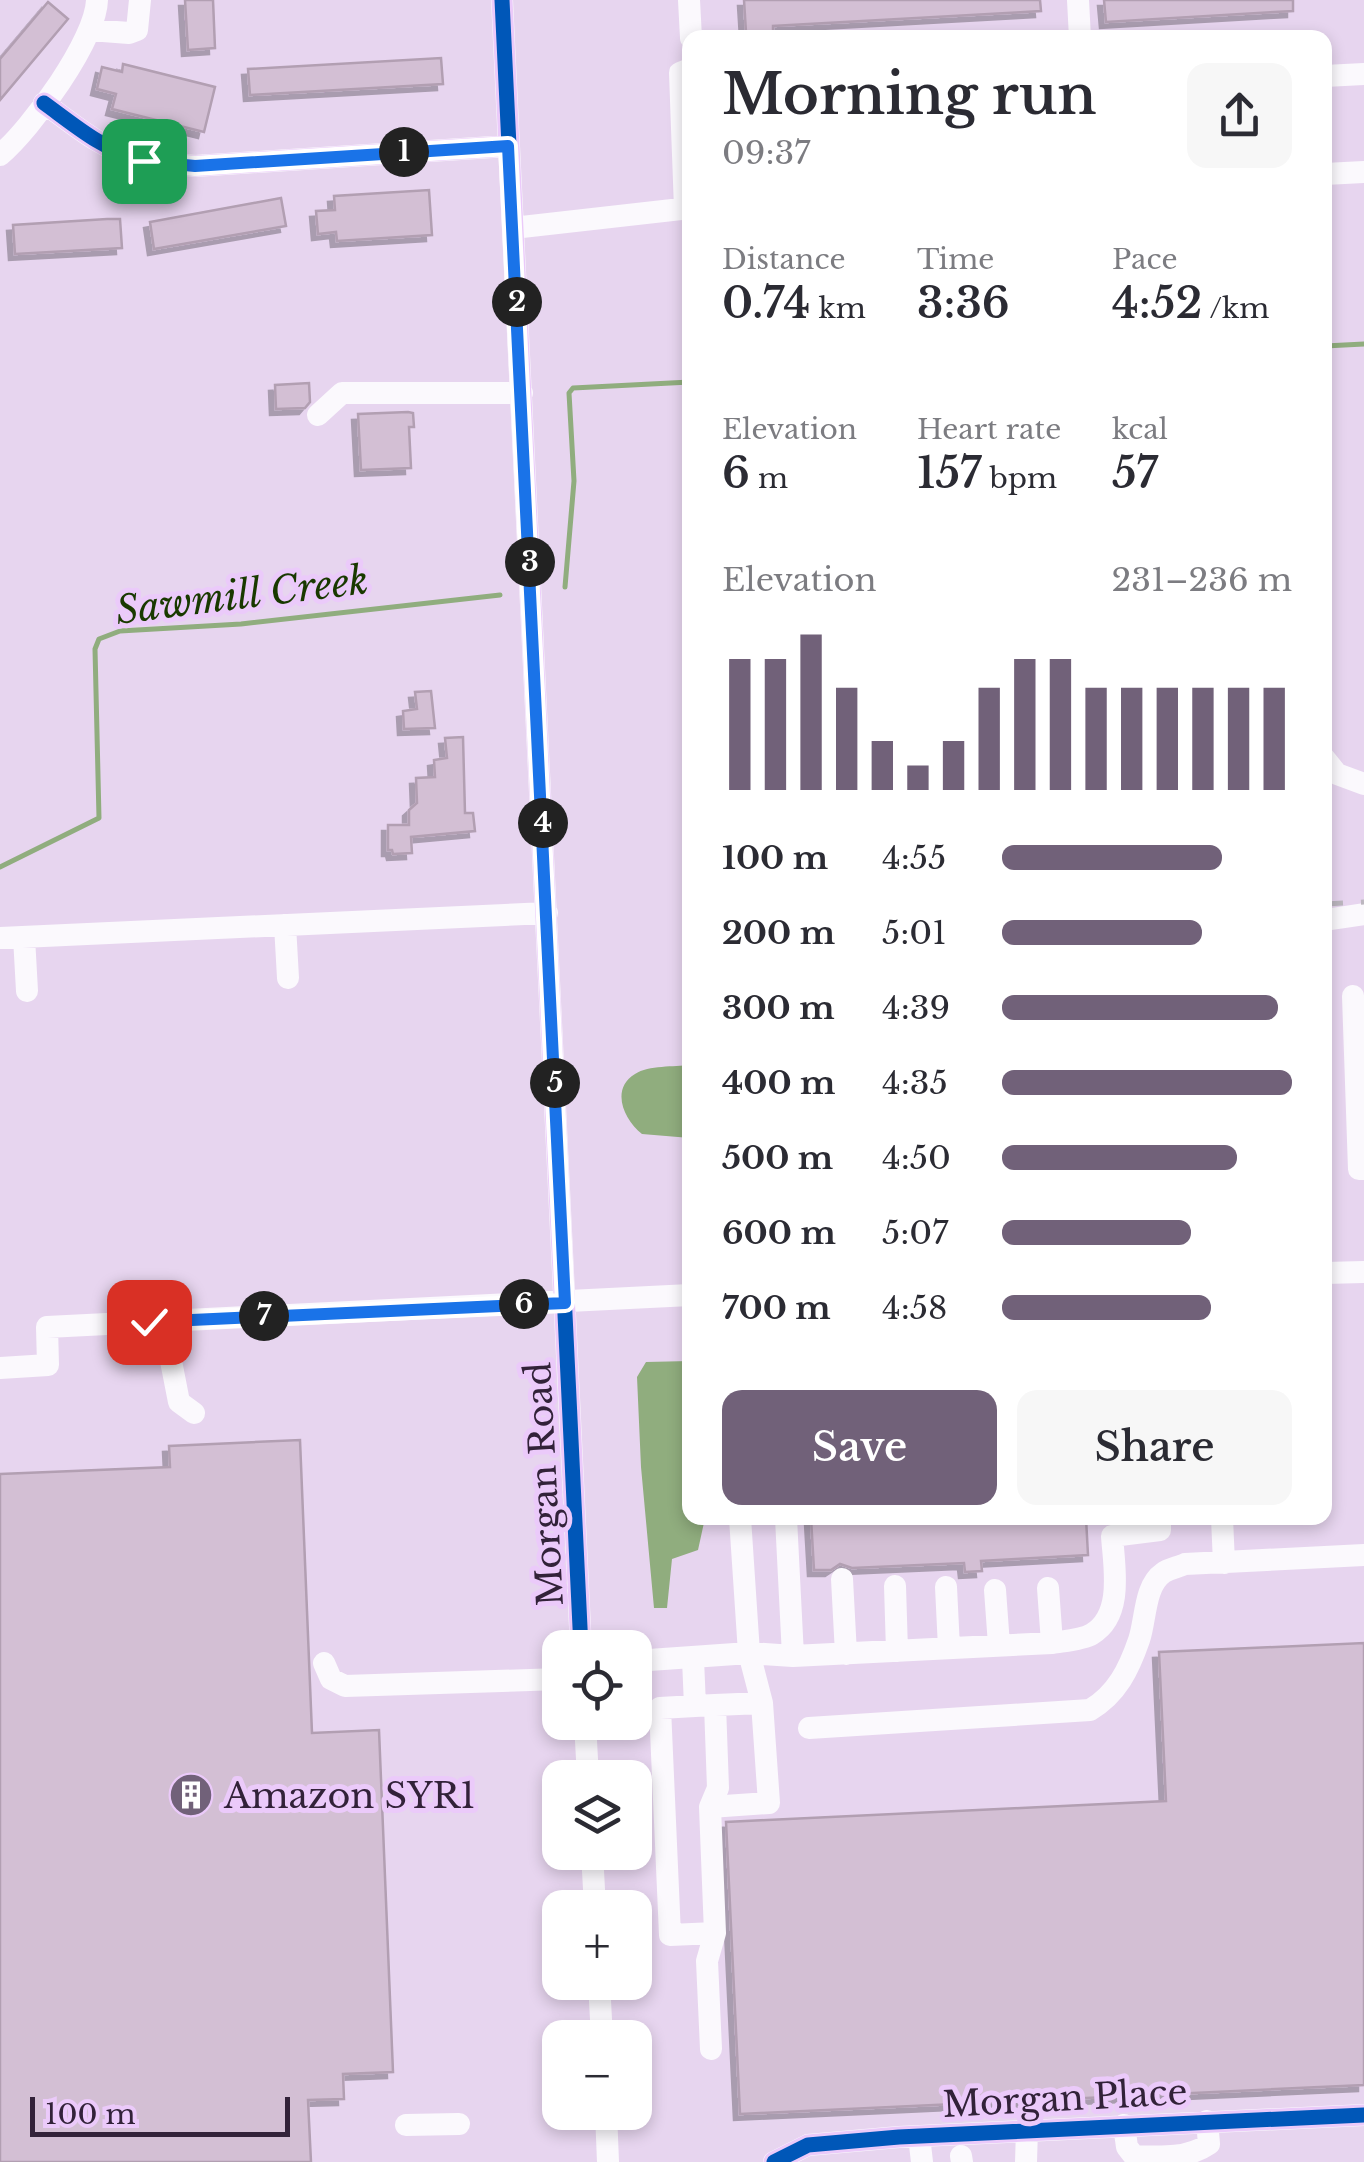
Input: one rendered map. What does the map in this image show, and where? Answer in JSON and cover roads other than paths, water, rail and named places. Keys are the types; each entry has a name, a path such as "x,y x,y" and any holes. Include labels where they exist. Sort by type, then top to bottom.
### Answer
{"street":[{"path":"0,155 44,103 82,48 96,15 97,0"},
{"path":"90,30 137,30 140,0"},
{"name":"Morgan Road","path":"502,0 580,1630"},
{"path":"689,0 691,30"},
{"path":"1078,0 1080,30"},
{"path":"682,72 682,113"},
{"path":"1332,76 1364,74"},
{"path":"44,103 88,135 144,161 178,164 508,146"},
{"path":"1332,174 1364,172"},
{"path":"513,228 682,210"},
{"path":"318,415 342,393 522,393"},
{"path":"1332,769 1336,774 1364,784"},
{"path":"27,992 12,938 547,912"},
{"path":"1332,919 1364,914"},
{"path":"286,925 288,978"},
{"path":"1353,996 1359,1168 1364,1169"},
{"path":"1332,1274 1364,1272"},
{"path":"0,1368 48,1365 47,1327 682,1296"},
{"path":"171,1361 178,1402 194,1414"},
{"path":"710,1806 768,1803 762,1704 749,1653 740,1525"},
{"path":"786,1525 793,1656"},
{"path":"652,1660 1052,1643 1092,1634 1115,1598 1112,1527 1160,1530 1160,1525"},
{"path":"1222,1525 1224,1562"},
{"path":"809,1728 1090,1710 1109,1698 1120,1683 1140,1638 1149,1593 1161,1573 1185,1564 1364,1555"},
{"path":"842,1578 846,1654"},
{"path":"895,1586 897,1651"},
{"path":"946,1587 949,1648"},
{"path":"1048,1588 1052,1643"},
{"path":"996,1590 999,1646"},
{"path":"693,1658 718,1788 710,1806 714,1933 707,1961 710,2049"},
{"path":"324,1663 330,1680 345,1686 542,1680"},
{"path":"714,1933 670,1935 660,1708 762,1704"},
{"name":"Morgan Place","path":"774,2162 808,2146 919,2136 1364,2114"},
{"path":"1124,2126 1126,2146 1134,2156 1168,2157 1198,2152 1210,2144 1207,2121"},
{"path":"406,2124 458,2124"},
{"path":"607,2130 608,2162"},
{"path":"1026,2162 1027,2130"},
{"path":"919,2136 922,2162"}],"waterway":[{"name":"Sawmill Creek","path":"1332,346 1364,344"},
{"name":"Sawmill Creek","path":"565,587 574,481 569,393 573,388 682,382"},
{"name":"Sawmill Creek","path":"0,867 99,818 95,649 99,639 120,631 241,624 500,595"}],"railway":[{"path":"1332,904 1364,902"}],"place":[{"name":"Amazon SYR1","path":"191,1795"}]}
